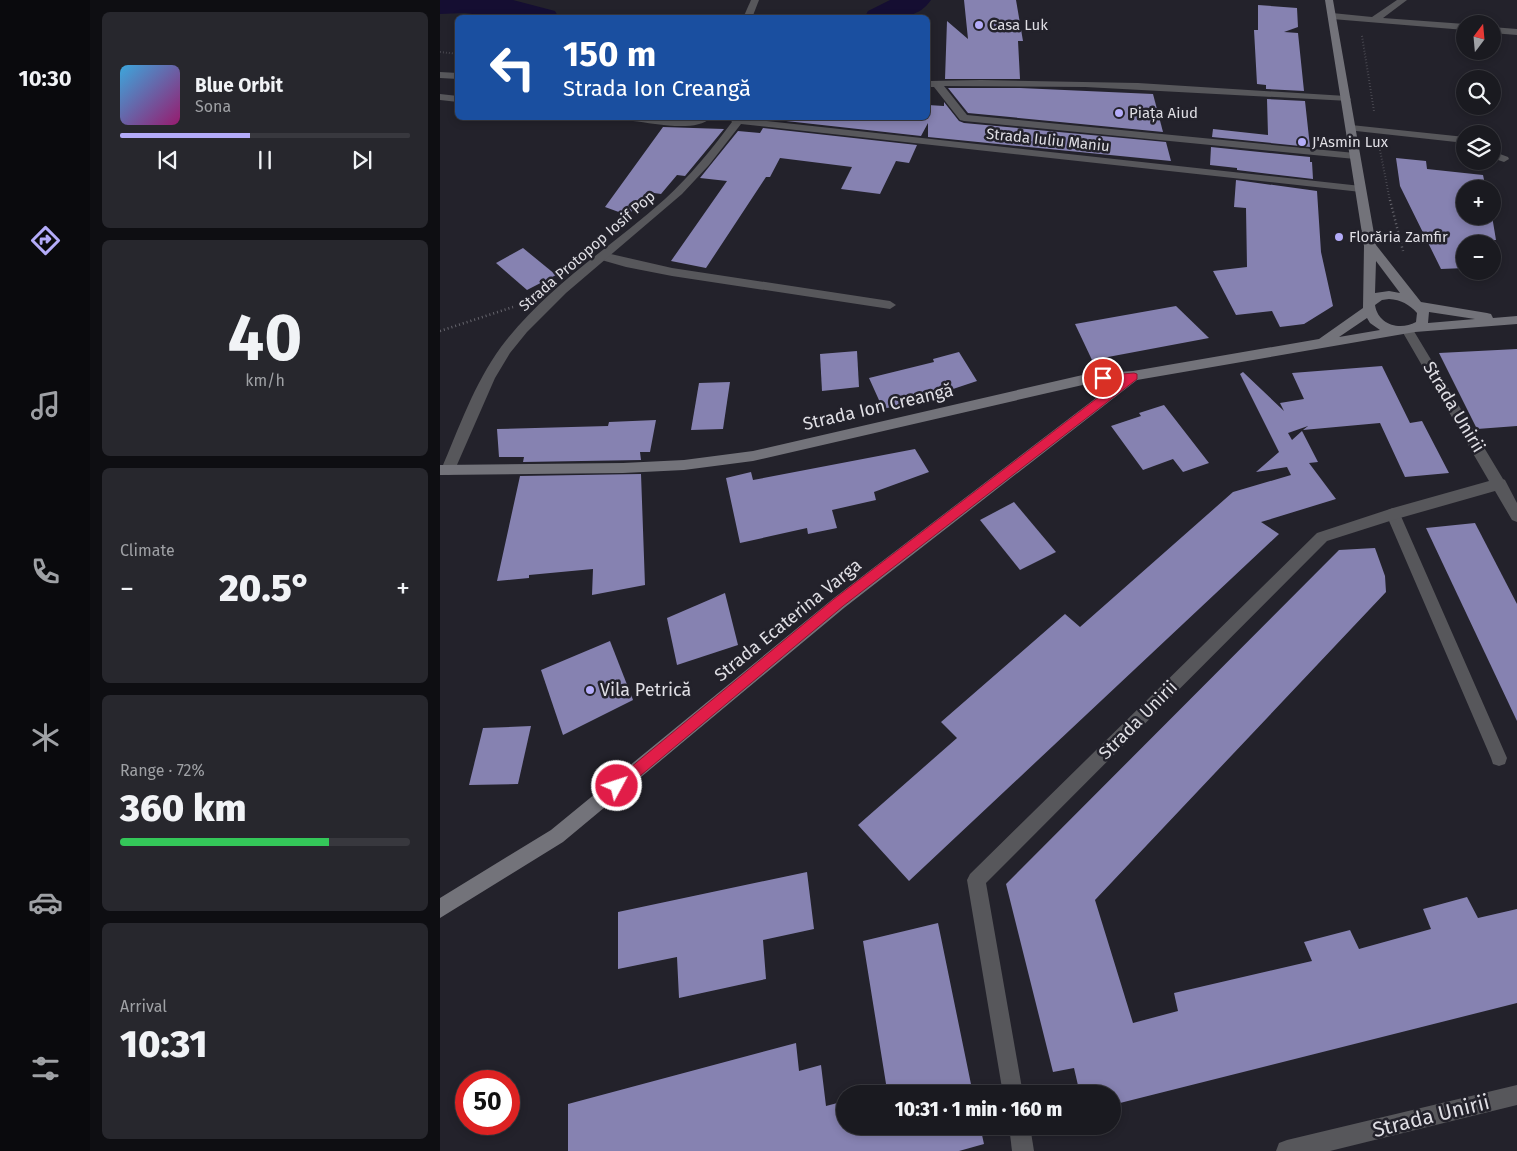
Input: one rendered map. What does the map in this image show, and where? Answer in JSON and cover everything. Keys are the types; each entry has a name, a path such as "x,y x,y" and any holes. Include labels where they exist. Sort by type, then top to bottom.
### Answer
{"main road":[{"path":"1329,0 1370,246 1369,307 1373,319 1380,324 1407,330 1422,324 1423,312 1370,246"},
{"name":"Strada Ion Creangă","path":"1321,343 1369,307 1379,296 1398,296 1417,305 1514,321"},
{"name":"Strada Ion Creangă","path":"444,470 623,468 684,465 743,457 1087,379 1134,376 1407,330 1514,321"},
{"name":"Strada Ecaterina Varga","path":"440,909 557,836 838,603 1134,376"}],"street":[{"path":"748,15 755,0"},
{"path":"1375,19 1403,0"},
{"path":"1332,16 1456,26"},
{"path":"1501,31 1517,32"},
{"path":"440,74 455,76"},
{"name":"Strada Iuliu Maniu","path":"932,84 1027,82 1112,84 1346,100"},
{"name":"Strada Iuliu Maniu","path":"932,84 964,118 1355,156"},
{"path":"440,97 455,99"},
{"path":"659,120 685,122 701,120"},
{"name":"Strada Protopop Iosif Pop","path":"444,470 492,372 506,350 529,323 602,256 688,183 706,163 735,120"},
{"name":"Strada Iuliu Maniu","path":"745,120 1361,189"},
{"path":"1351,128 1456,139"},
{"path":"602,256 672,272 890,306"},
{"name":"Strada Unirii","path":"1407,330 1500,484 1517,516"},
{"name":"Strada Unirii","path":"1011,1085 976,880 1322,538 1393,514 1500,484"},
{"path":"1393,514 1499,758"},
{"name":"Strada Unirii","path":"1287,1151 1517,1094"},
{"path":"1020,1135 1023,1151"}],"path":[{"path":"440,52 455,54"}],"building":[{"path":"964,0 1016,0 1023,41 1018,41 1020,79 945,79 947,21 968,39"},
{"path":"1258,5 1297,8 1298,27 1284,32 1298,33 1304,91 1266,89 1266,85 1257,84 1254,30 1258,30"},
{"path":"948,88 1020,88 1153,94 1163,132 968,113"},
{"path":"1267,99 1305,101 1310,147 1212,137 1213,129 1268,135"},
{"path":"944,102 959,121 964,123 1166,142 1171,161 928,137 928,123 921,136 777,120 930,120 930,105 944,106"},
{"path":"663,127 724,129 685,176 677,175 661,194 654,193 627,215 605,207"},
{"path":"763,128 917,145 909,163 896,161 880,194 841,189 852,167 780,158 770,177 766,177 706,268 671,261 727,181 700,178 738,131 760,133"},
{"path":"1211,147 1310,157 1313,179 1210,165"},
{"path":"1396,158 1426,161 1427,169 1483,175 1484,180 1456,180 1456,225 1494,225 1495,235 1456,235 1456,268 1441,269 1400,186"},
{"path":"1236,180 1317,191 1321,252 1333,306 1304,324 1280,327 1272,311 1236,315 1213,271 1247,267 1246,208 1234,207"},
{"path":"523,248 556,275 527,290 496,263"},
{"path":"1176,306 1209,338 1092,360 1075,324"},
{"path":"1517,349 1517,426 1477,429 1439,353"},
{"path":"857,351 859,387 822,391 820,354"},
{"path":"959,352 977,381 920,400 883,409 869,378 934,362 933,359"},
{"path":"1382,366 1410,423 1422,421 1449,473 1405,477 1380,423 1303,430 1308,426 1288,433 1292,440 1302,431 1318,462 1309,463 1336,499 1261,522 1279,534 909,881 858,825 957,738 941,722 1065,614 1080,627 1233,492 1291,475 1287,467 1256,472 1279,452 1240,374 1243,372 1284,411 1280,403 1304,399 1292,373"},
{"path":"730,382 723,429 691,430 699,383"},
{"path":"1164,405 1209,463 1183,472 1173,459 1143,470 1111,426 1141,416 1139,413"},
{"path":"656,420 650,452 640,452 641,460 523,462 524,457 499,457 497,429 608,426 609,422"},
{"path":"915,449 929,472 874,492 876,500 832,510 837,528 808,534 807,528 740,543 726,478 751,472 753,480"},
{"path":"641,474 645,585 592,595 593,569 529,575 529,578 497,581 520,476"},
{"path":"1014,502 1056,552 1020,570 980,520"},
{"path":"1475,523 1517,604 1517,721 1426,528"},
{"path":"1375,548 1385,576 1386,592 1095,900 1133,1023 1178,1011 1174,993 1312,961 1304,942 1350,930 1359,949 1431,929 1423,909 1467,897 1478,918 1517,909 1517,1003 1121,1103 1121,1085 1078,1085 1074,1068 1053,1072 1006,884 1339,550"},
{"path":"725,593 738,645 677,665 667,618"},
{"path":"610,641 633,700 563,735 541,670"},
{"path":"531,726 518,784 469,785 483,728"},
{"path":"807,872 814,929 763,940 766,979 679,998 677,957 618,969 618,912"},
{"path":"938,923 971,1085 886,1085 863,941"},
{"path":"796,1043 799,1071 821,1065 826,1106 836,1103 836,1135 982,1135 984,1144 959,1151 568,1151 568,1104"}],"waterway":[{"path":"886,15 915,0"},
{"path":"440,4 492,6 534,15"}],"place":[{"name":"Casa Luk","path":"979,25"},
{"name":"Piața Aiud","path":"1119,113"},
{"name":"J'Asmin Lux","path":"1302,142"},
{"name":"Florăria Zamfir","path":"1339,237"},
{"name":"Vila Petrică","path":"590,690"}],"route":[{"path":"617,786 838,603 1134,376 1103,378"}]}
